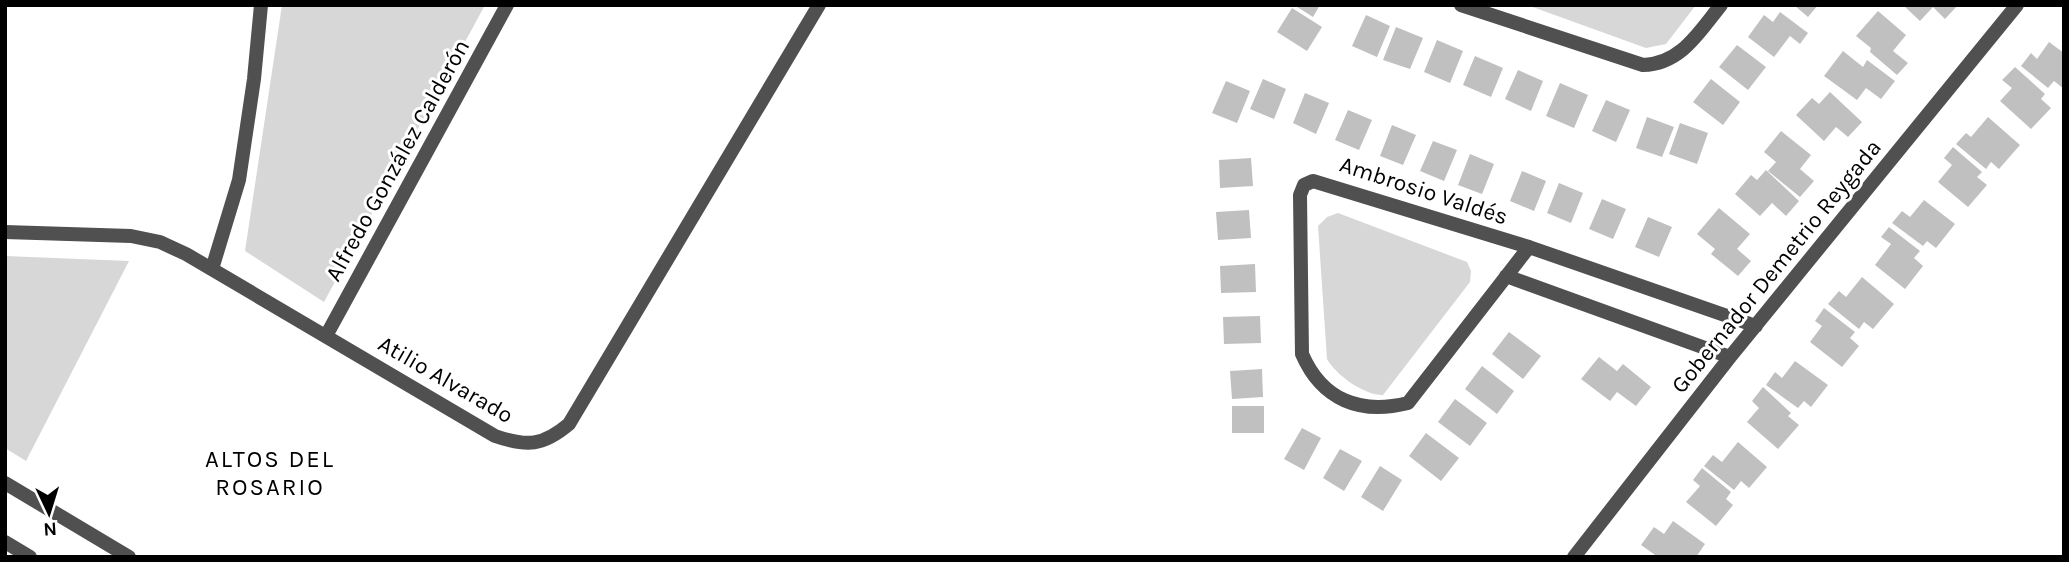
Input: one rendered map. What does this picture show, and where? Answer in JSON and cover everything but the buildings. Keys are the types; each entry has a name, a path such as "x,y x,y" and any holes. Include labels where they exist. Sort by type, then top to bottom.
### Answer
{"street":[{"path":"212,269 239,180 254,79 261,5"},
{"name":"Alfredo González Calderón","path":"326,336 507,5"},
{"name":"Atilio Alvarado","path":"5,232 131,236 160,242 212,269 495,436 528,444 544,441 569,424 819,5"},
{"path":"1461,5 1643,65 1655,65 1678,55 1721,5"},
{"name":"Gobernador Demetrio Reygada","path":"1574,557 1730,357 2017,5"},
{"name":"Ambrosio Valdés","path":"1529,247 1408,403 1376,408 1345,401 1331,393 1309,369 1302,354 1300,195 1308,182 1319,181 1529,247 1756,326"},
{"path":"1506,276 1730,357"},
{"path":"5,483 129,557"},
{"path":"5,542 30,557"}],"shaded area":[{"path":"282,5 485,5 324,302 245,251"},
{"path":"1527,5 1696,5 1666,44 1646,48"},
{"path":"1338,213 1467,262 1471,271 1470,282 1383,395 1368,392 1352,383 1337,372 1327,359 1318,226 1327,217"},
{"path":"5,256 129,261 26,461 5,448"}],"district":[{"name":"ALTOS DEL ROSARIO","path":"270,473"}]}
